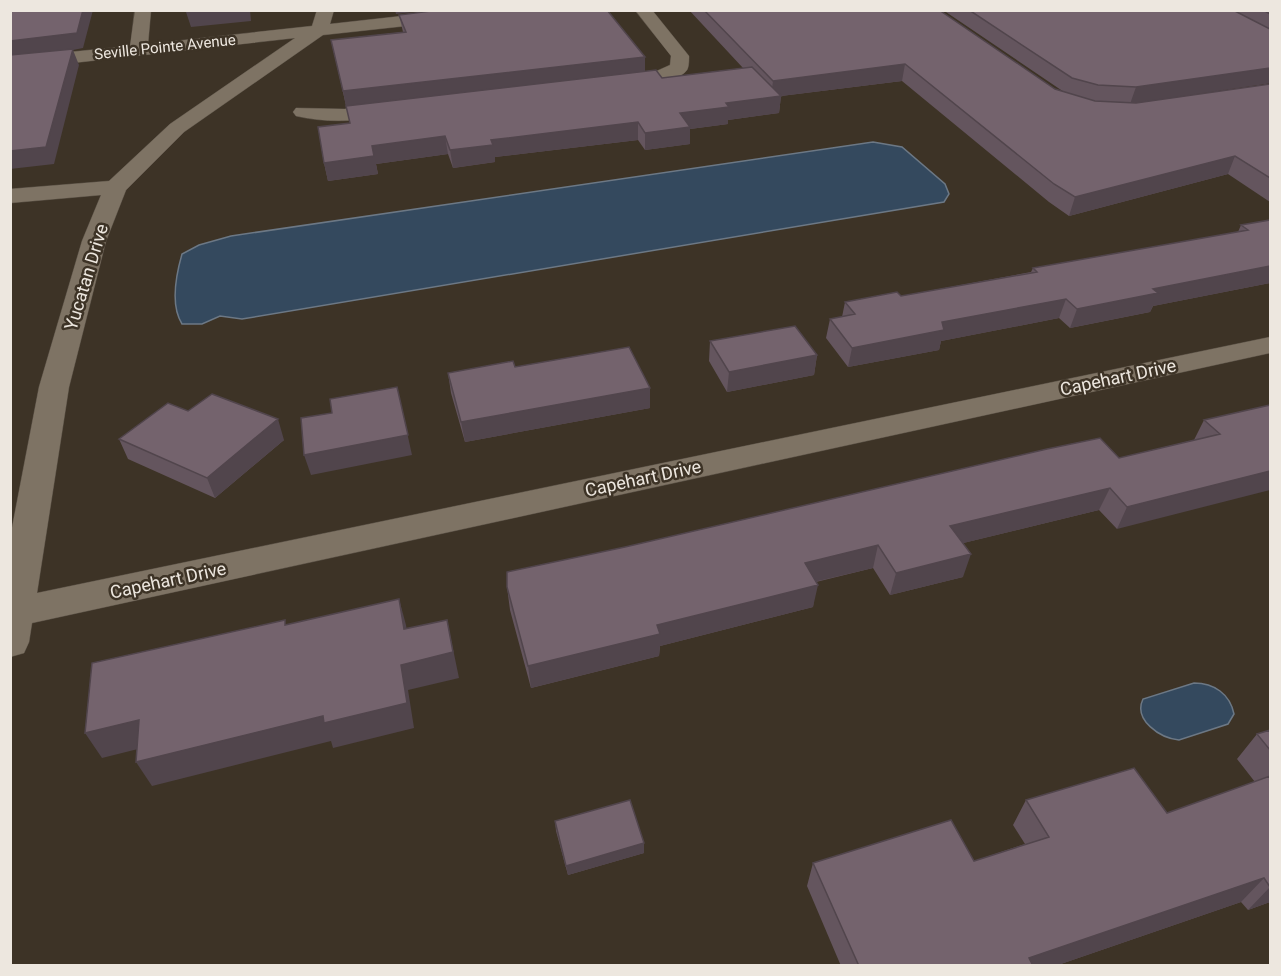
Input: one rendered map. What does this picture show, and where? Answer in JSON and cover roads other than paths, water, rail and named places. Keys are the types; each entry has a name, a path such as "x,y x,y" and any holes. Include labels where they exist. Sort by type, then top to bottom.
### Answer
{"street":[{"path":"138,50 143,10"},
{"name":"Seville Pointe Avenue","path":"10,64 138,50 323,20 507,10"},
{"path":"594,86 654,79 679,68 680,56 643,10"},
{"name":"Yucatan Drive","path":"13,627 54,387 94,241 116,187 177,128 323,20"},
{"path":"303,112 344,115 416,107"},
{"path":"10,196 116,187"},
{"name":"Capehart Drive","path":"13,627 1270,345"}],"water":[{"path":"873,142 902,147 945,184 949,194 944,202 242,319 220,316 202,324 182,324 176,308 176,280 182,254 199,245 231,236"},
{"path":"1194,683 1208,685 1225,695 1234,714 1228,724 1179,740 1164,736 1150,727 1142,714 1143,699"}]}
